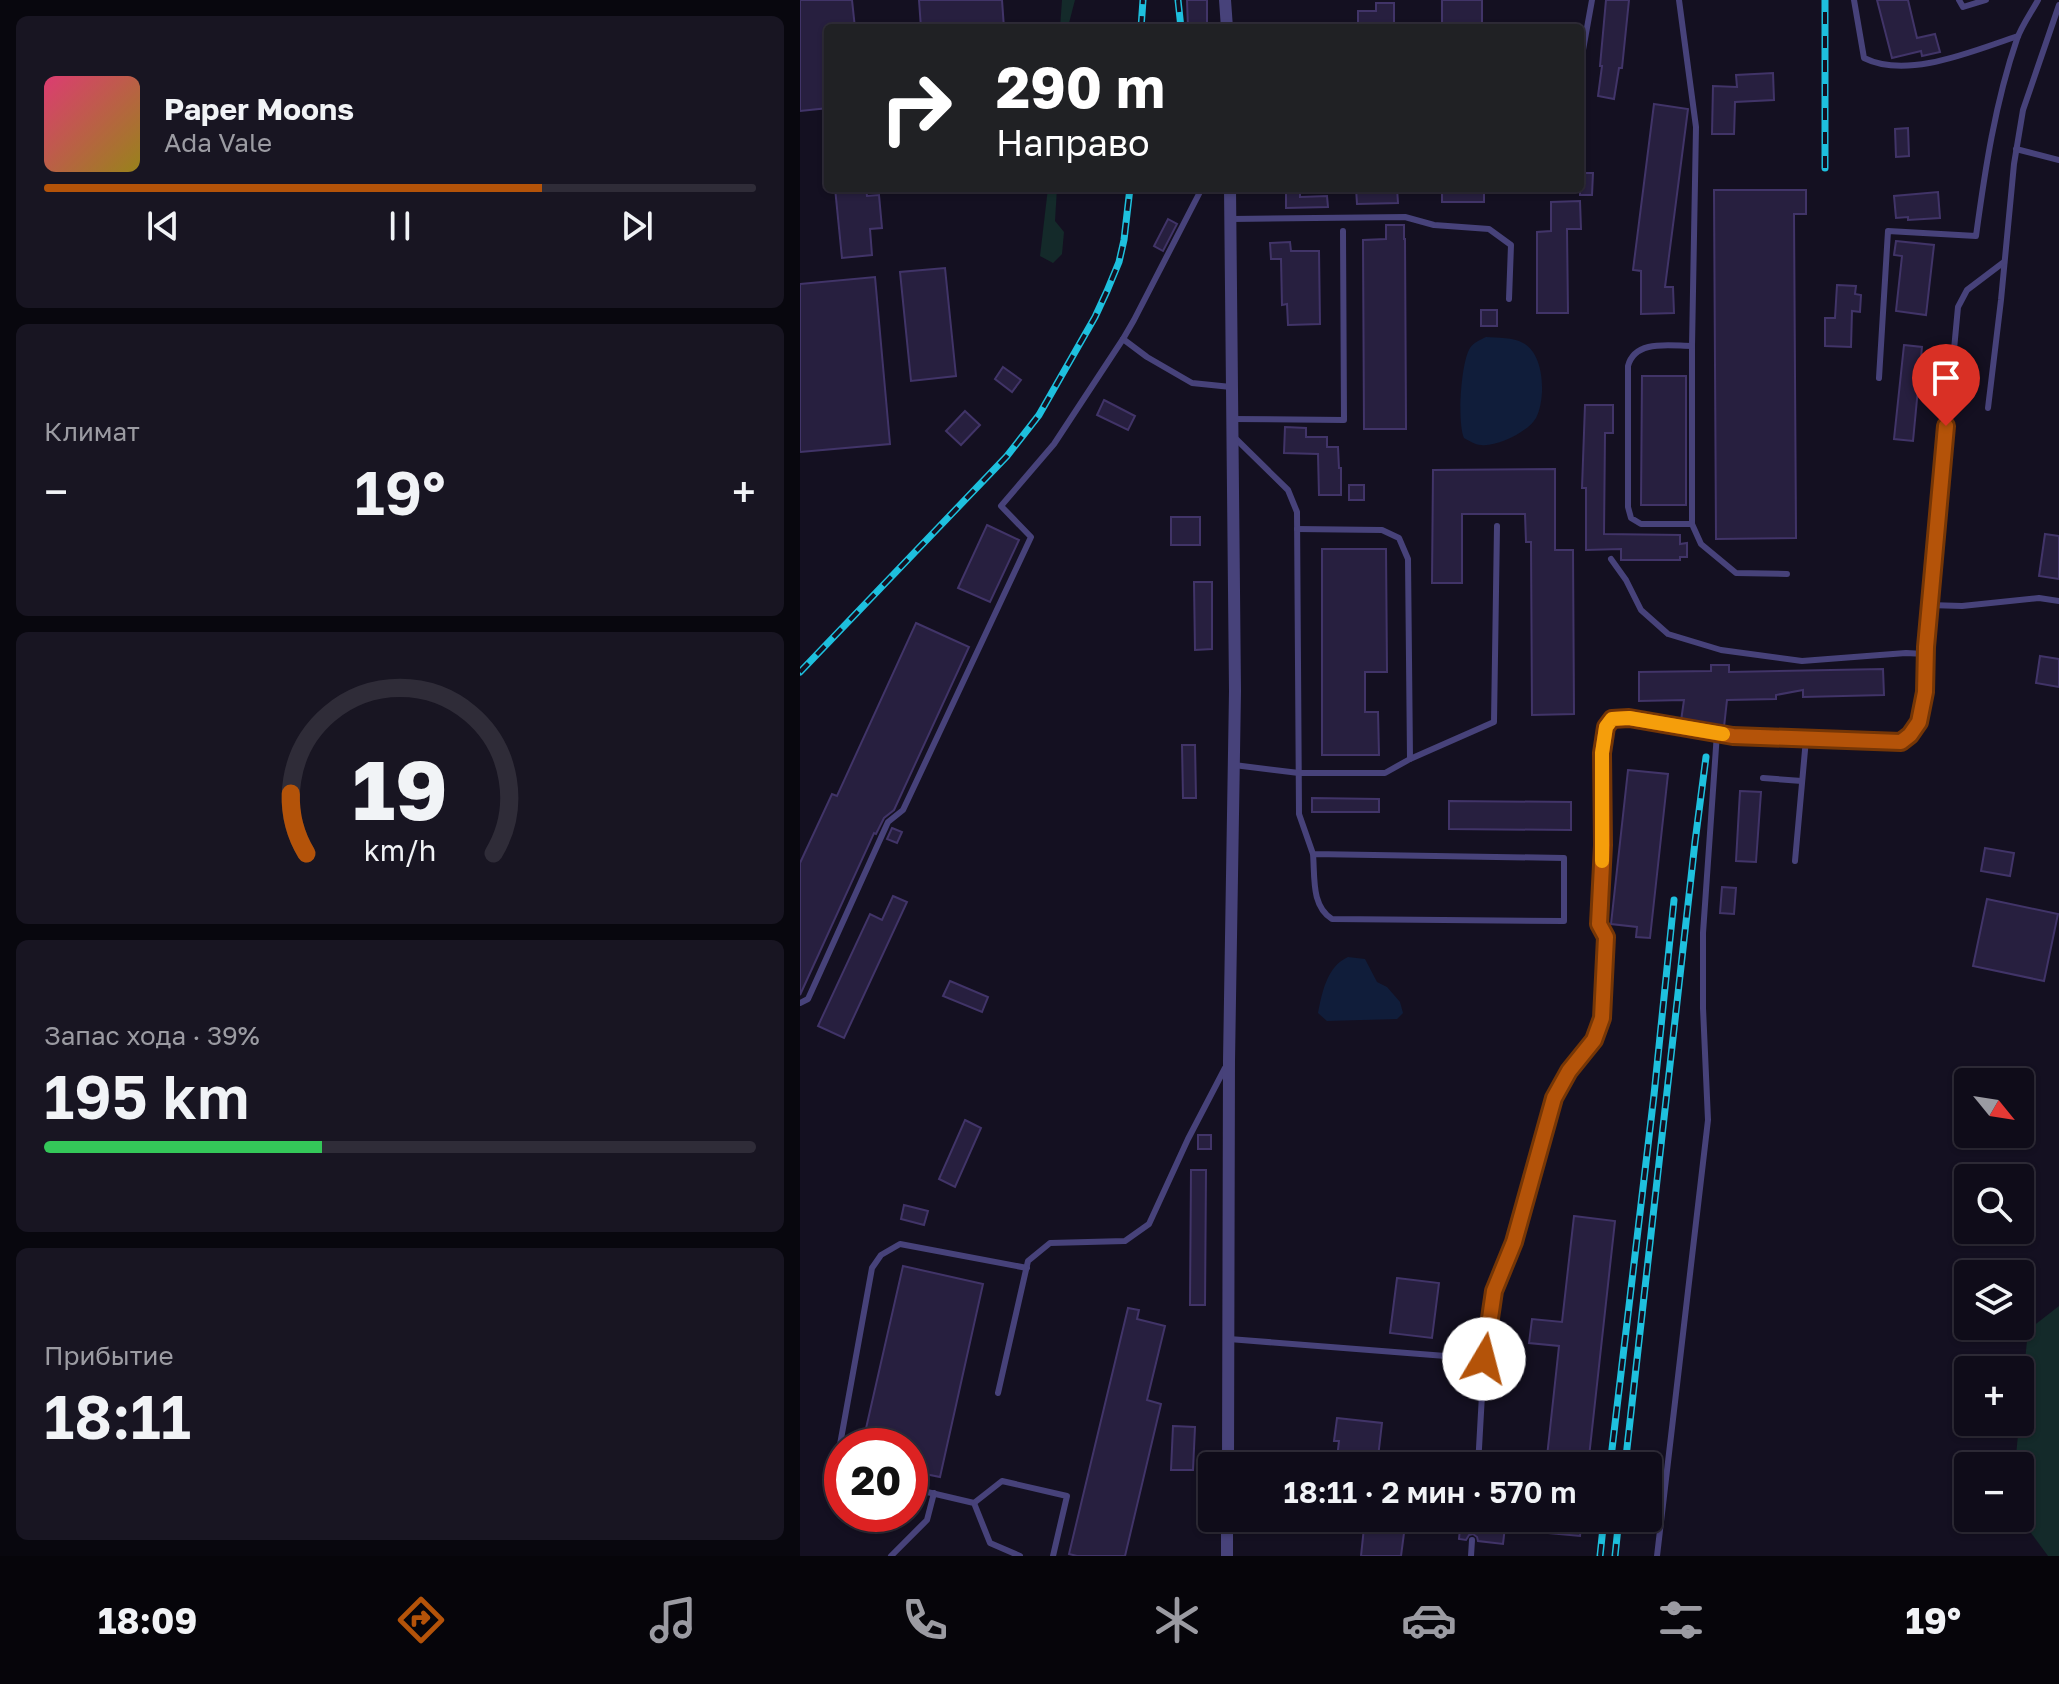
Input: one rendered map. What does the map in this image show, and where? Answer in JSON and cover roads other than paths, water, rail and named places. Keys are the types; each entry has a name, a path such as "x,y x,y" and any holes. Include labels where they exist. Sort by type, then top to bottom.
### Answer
{"street":[{"path":"1225,0 1227,24"},
{"path":"1228,1452 1229,1061 1235,691 1230,192"},
{"path":"1227,1532 1227,1556"}],"lane":[{"path":"1584,44 1592,0"},
{"path":"1679,0 1696,127 1692,524 1701,544 1736,573 1787,574"},
{"path":"1854,0 1864,58 1877,64 1901,66 1938,60 2018,36"},
{"path":"1959,0 1963,7 1986,0"},
{"path":"1879,378 1888,231 1976,236 1988,148 2018,36 2038,0"},
{"path":"1988,408 2016,149 2023,110 2059,5"},
{"path":"2016,149 2059,160"},
{"path":"800,1003 808,999 888,822 903,810 1031,537 1001,506 1054,444 1123,339 1200,192"},
{"path":"1230,219 1405,217 1434,225 1489,229 1511,245 1509,299"},
{"path":"1232,419 1344,420 1343,231"},
{"path":"1479,1452 1484,1359 1494,1291 1514,1242 1554,1098 1569,1071 1594,1040 1602,1018 1606,937 1599,924 1603,845 1602,753 1606,727 1612,719 1629,718 1717,733 1806,739 1901,742 1910,735 1919,722 1925,692 1929,605 1958,307 1967,290 2004,262"},
{"path":"1123,339 1192,383 1231,387"},
{"path":"1692,346 1655,345 1640,349 1630,356 1628,366 1628,507 1631,518 1641,524 1692,524"},
{"path":"1232,434 1288,490 1297,512 1299,814 1313,854 1317,900 1322,913 1332,919 1564,921 1564,858 1313,854"},
{"path":"1234,765 1299,773 1385,773 1494,722 1497,526"},
{"path":"1297,529 1382,530 1399,538 1408,559 1410,759"},
{"path":"1611,559 1641,610 1668,634 1721,650 1802,661 1925,654"},
{"path":"1929,605 1962,606 2039,598 2059,601"},
{"path":"1657,1556 1708,1120 1703,933 1717,733"},
{"path":"1795,861 1806,739"},
{"path":"1763,778 1802,781"},
{"path":"998,1393 1028,1261 1050,1243 1125,1241 1149,1224 1188,1139 1229,1061"},
{"path":"843,1428 872,1268 881,1255 900,1244 1027,1268"},
{"path":"1229,1339 1484,1359"},
{"path":"974,1503 1002,1481 1067,1496 1053,1556"},
{"path":"928,1492 974,1503"},
{"path":"891,1556 927,1520 934,1493"},
{"path":"974,1503 990,1543 1020,1556"},
{"path":"1471,1556 1472,1540"}],"water":[{"path":"1486,337 1515,340 1530,349 1539,367 1542,389 1539,410 1532,423 1503,441 1481,445 1464,438 1461,393 1470,348"},
{"path":"1348,957 1365,959 1377,982 1387,987 1400,1002 1403,1013 1397,1019 1327,1021 1318,1013 1330,973"}],"railway":[{"path":"1141,24 1143,0"},
{"path":"1178,0 1181,24"},
{"path":"1825,0 1825,168"},
{"path":"800,672 1007,456 1039,415 1095,317 1119,262 1130,192"},
{"path":"1627,1452 1706,757"},
{"path":"1612,1452 1674,900"},
{"path":"1600,1556 1603,1532"},
{"path":"1615,1556 1618,1532"}]}
